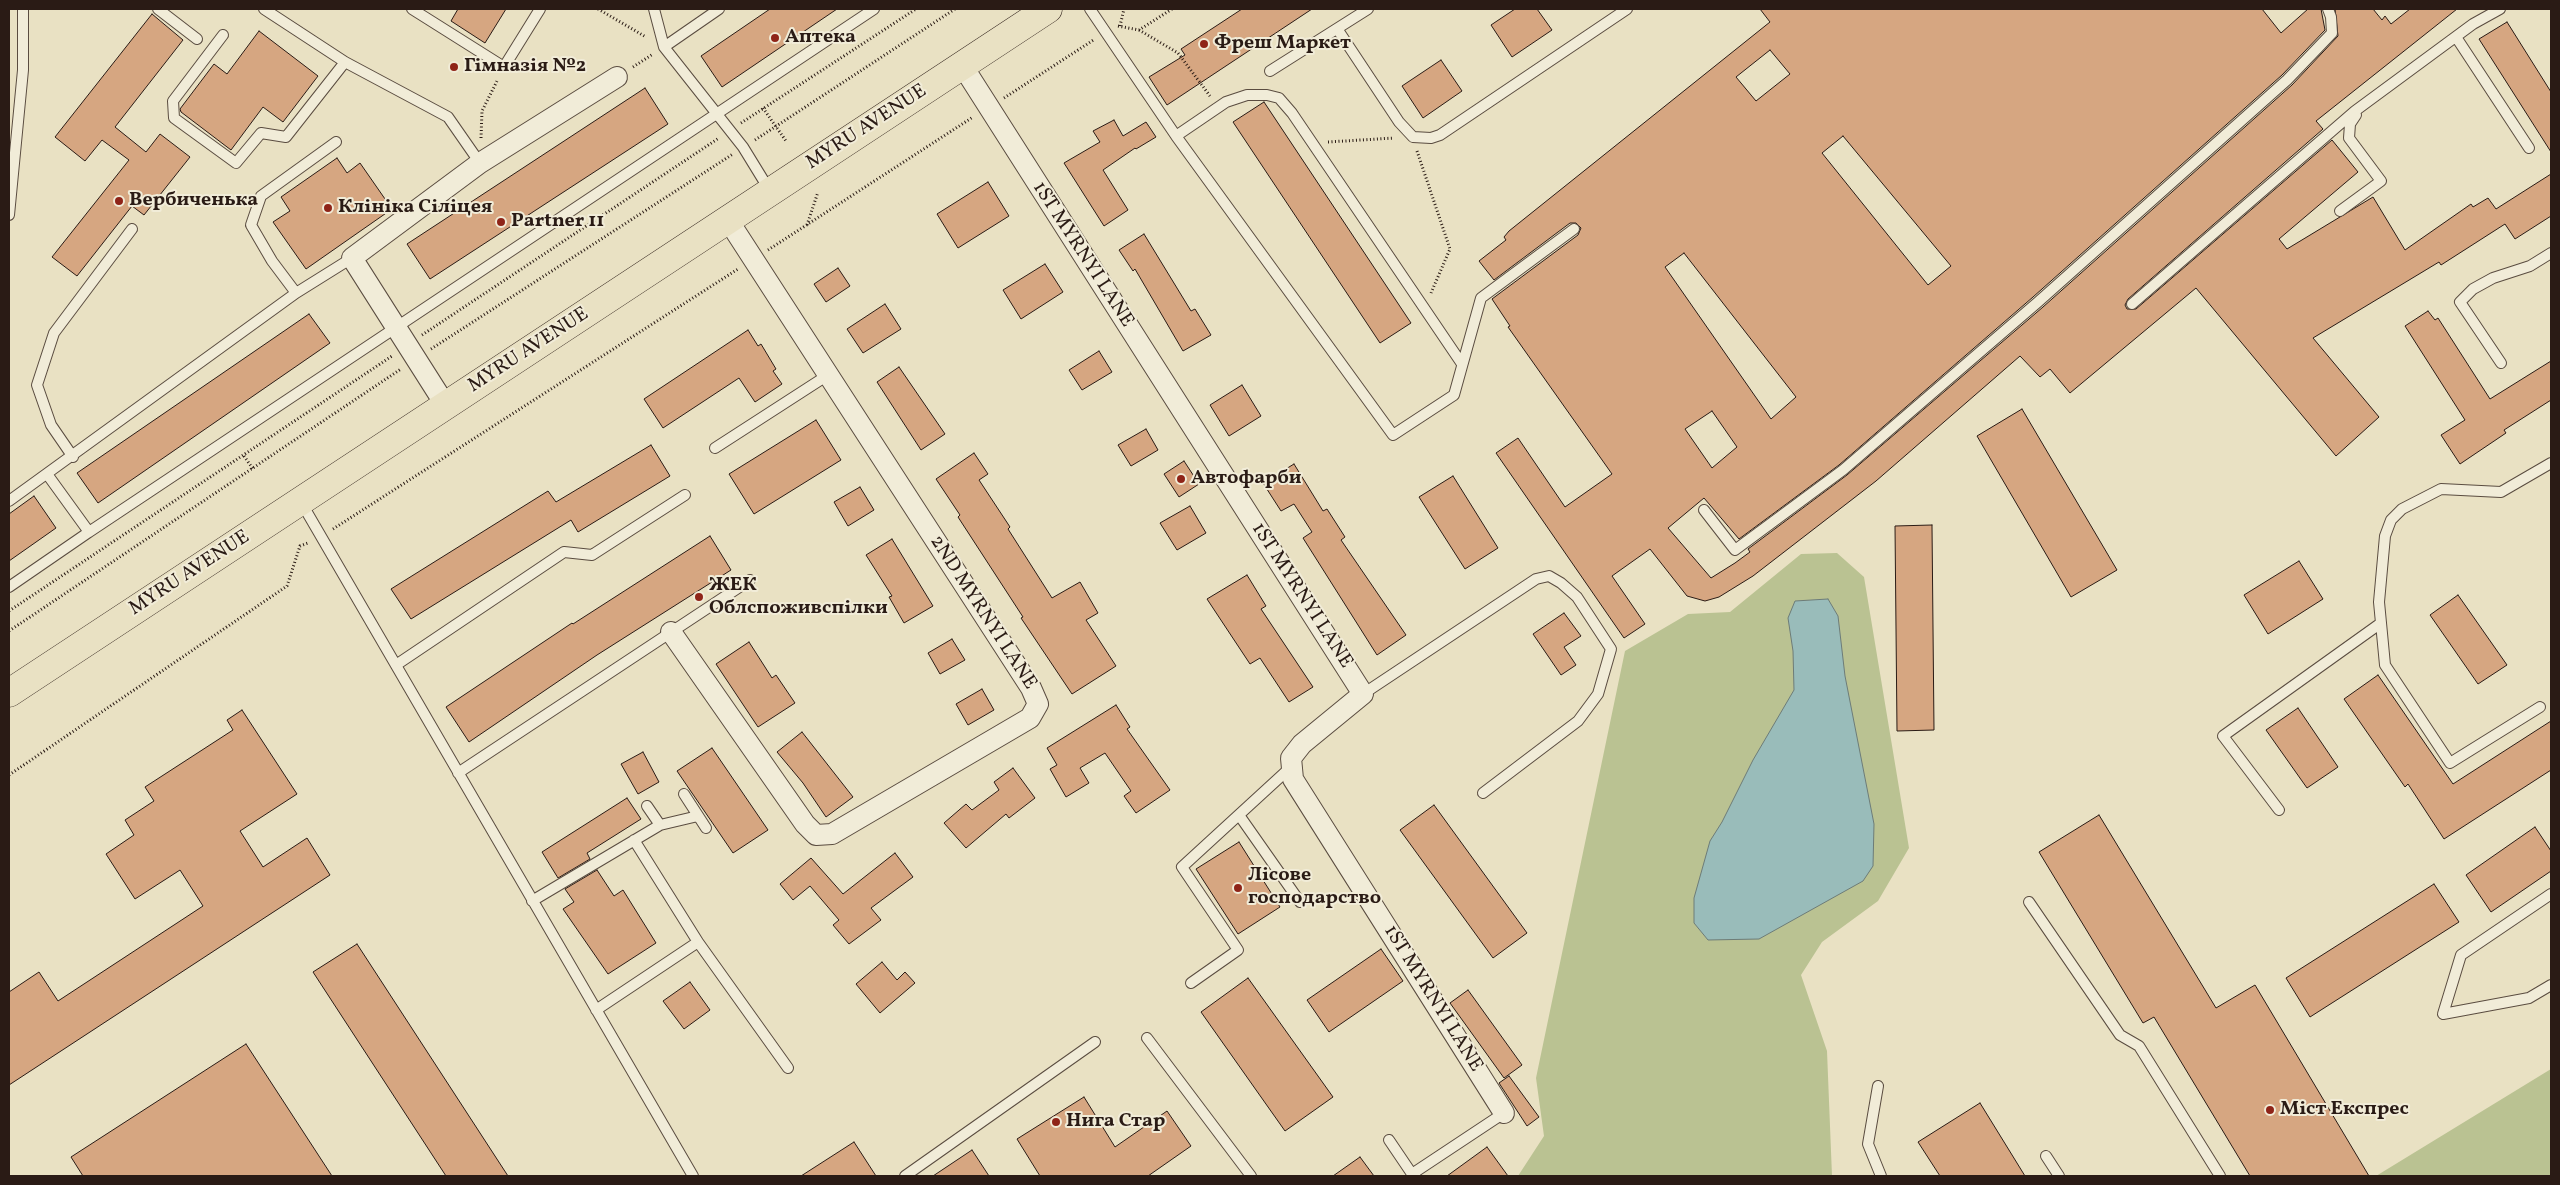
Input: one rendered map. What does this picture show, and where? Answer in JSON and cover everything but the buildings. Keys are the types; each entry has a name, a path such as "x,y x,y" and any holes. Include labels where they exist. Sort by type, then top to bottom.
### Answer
{"main road":[{"name":"MYRU AVENUE","path":"9,693 1048,9"}],"street":[{"name":"1ST MYRNYI LANE","path":"962,65 1363,694"},
{"path":"446,406 352,258 480,163 617,77"},
{"name":"2ND MYRNYI LANE","path":"671,632 805,824 816,835 832,834 1030,718 1038,704 1032,688 728,220"},
{"path":"1292,766 1291,758 1302,744 1363,694"},
{"name":"1ST MYRNYI LANE","path":"1292,766 1293,779 1504,1112"}],"lane":[{"path":"9,215 23,70 24,9"},
{"path":"158,9 197,39"},
{"path":"264,9 345,62 448,118 480,163"},
{"path":"412,9 504,67 540,9"},
{"path":"654,9 664,47 743,147 771,191"},
{"path":"664,47 719,9"},
{"path":"9,587 874,9"},
{"path":"1090,9 1176,136 1392,435 1454,395 1481,298 1574,228"},
{"path":"1270,71 1338,30 1368,9"},
{"path":"1338,30 1399,122 1413,137 1431,138 1440,135 1627,9"},
{"path":"1704,510 1735,550 1843,470 2038,302 2287,80 2332,33 2332,17 2328,9"},
{"path":"2132,304 2366,103 2456,37 2500,9"},
{"path":"224,35 173,101 174,118 236,163 261,133 286,137 345,62"},
{"path":"2456,37 2529,148"},
{"path":"1176,136 1226,102 1247,96 1267,95 1279,98 1312,142 1462,364"},
{"path":"2340,211 2381,181 2349,138 2350,124 2366,103"},
{"path":"296,293 272,261 251,225 261,196 336,142"},
{"path":"73,457 52,425 37,385 54,333 132,229"},
{"path":"2501,363 2460,302 2473,289 2493,278 2530,266 2551,253"},
{"path":"9,501 73,457 296,293 352,258"},
{"path":"715,448 828,375"},
{"path":"2540,707 2450,763 2385,665 2379,602 2385,536 2391,520 2402,509 2441,489 2502,492 2551,463"},
{"path":"48,474 89,532"},
{"path":"396,665 564,552 592,555 685,495"},
{"path":"300,501 693,1176"},
{"path":"1363,694 1536,579 1548,576 1561,583 1577,597 1610,649 1598,694 1578,721 1484,793"},
{"path":"458,773 750,580"},
{"path":"2279,810 2223,736 2381,623"},
{"path":"1191,983 1238,950 1182,868 1292,766"},
{"path":"684,794 706,828"},
{"path":"647,806 660,825"},
{"path":"1239,815 1300,902"},
{"path":"532,901 660,825 698,816"},
{"path":"634,840 698,942 788,1068"},
{"path":"2551,894 2461,955 2443,1014 2529,998 2551,985"},
{"path":"2029,902 2120,1035 2139,1046 2220,1176"},
{"path":"596,1010 698,942"},
{"path":"1147,1038 1251,1176"},
{"path":"905,1176 1095,1042"},
{"path":"1878,1086 1868,1144 1881,1176"},
{"path":"1389,1140 1412,1174 1504,1112"},
{"path":"2046,1156 2059,1176"}],"path":[{"path":"598,9 664,47 617,77"},
{"path":"9,631 253,469 412,352 730,130 916,9"},
{"path":"9,611 244,456 743,147 954,9"},
{"path":"1120,26 1124,9"},
{"path":"1138,30 1172,9"},
{"path":"9,775 287,586 300,546 321,537 1106,32 1120,26 1138,30 1178,53 1218,108"},
{"path":"480,163 482,111 504,67"},
{"path":"764,108 786,141"},
{"path":"1312,142 1413,137 1450,250 1425,309"},
{"path":"806,226 818,192"},
{"path":"244,456 253,469"}],"green space":[{"path":"1837,553 1864,577 1909,848 1878,901 1822,942 1801,975 1827,1051 1832,1176 1518,1176 1544,1136 1536,1078 1625,651 1688,614 1730,612 1801,554"},
{"path":"2551,1069 2551,1176 2376,1176"}],"water":[{"path":"1828,599 1838,616 1845,676 1874,824 1873,866 1863,881 1759,939 1708,940 1694,923 1694,898 1710,841 1722,822 1753,760 1794,690 1793,651 1788,618 1795,601"}],"place":[{"name":"Аптека","path":"775,38"},
{"name":"Фреш Маркет","path":"1204,44"},
{"name":"Гімназія №2","path":"454,67"},
{"name":"Вербиченька","path":"119,201"},
{"name":"Клініка Сіліцея","path":"328,208"},
{"name":"Partner 11","path":"501,222"},
{"name":"Автофарби","path":"1181,479"},
{"name":"ЖЕК Облспоживспілки","path":"699,597"},
{"name":"Лісове господарство","path":"1238,888"},
{"name":"Міст Експрес","path":"2270,1110"},
{"name":"Нига Стар","path":"1056,1122"}]}
